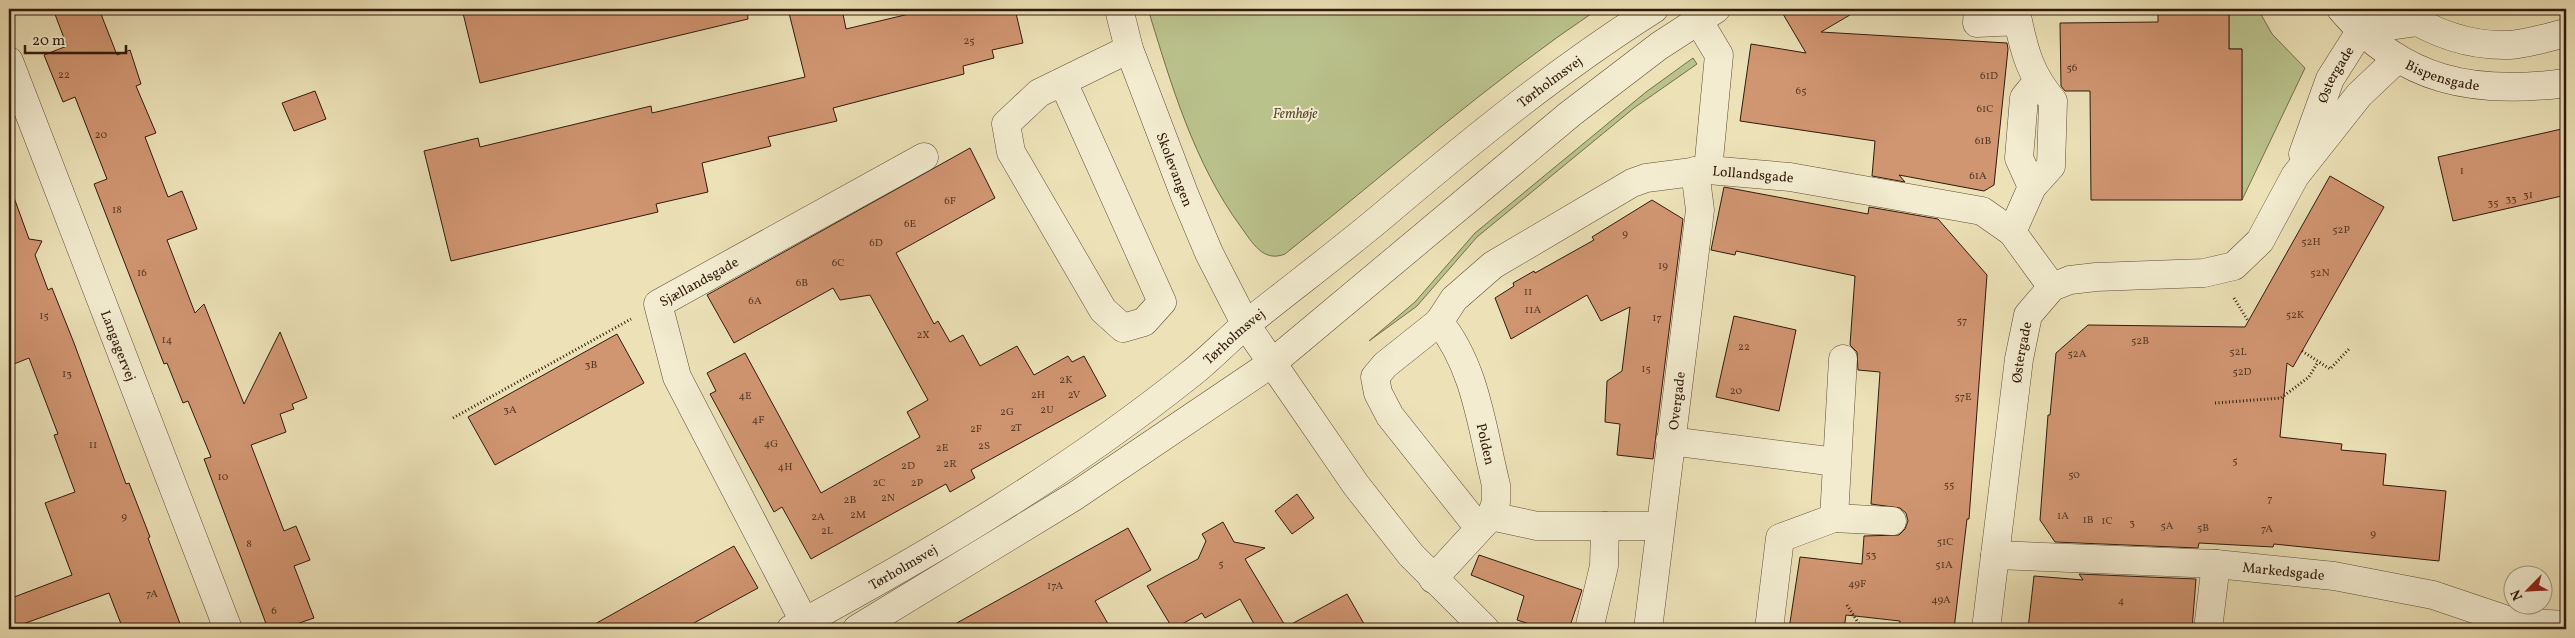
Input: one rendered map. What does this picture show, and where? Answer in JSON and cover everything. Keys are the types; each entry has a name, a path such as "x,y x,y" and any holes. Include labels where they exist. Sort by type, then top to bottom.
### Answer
{"street":[{"name":"Skolevangen","path":"1119,9 1129,49 1185,196 1209,253 1246,325"},
{"name":"Tørholmsvej","path":"801,627 981,520 1059,471 1191,374 1246,325 1386,213 1472,139 1547,83 1654,9"},
{"path":"1978,9 1977,23 2018,21 2023,45 2037,82 2024,98 2019,158 2032,187 2012,232"},
{"name":"Bispensgade","path":"2340,9 2379,47 2397,59 2448,80 2475,86 2503,88 2566,83"},
{"path":"857,629 1075,496 1272,363 1570,114 1659,46 1707,15"},
{"name":"Overgade","path":"1648,629 1700,210 1702,170 1719,55 1707,15"},
{"path":"2408,16 2455,38 2487,44 2511,45 2566,32"},
{"name":"Østergade","path":"1986,629 2019,359 2028,315 2052,287 2070,280 2096,277 2204,274 2234,266 2260,240 2295,176 2330,79 2360,30 2408,16"},
{"path":"1063,82 1162,302 1144,322 1123,328 1103,310 1011,152 1006,124 1039,93 1129,49"},
{"name":"Østergade","path":"2295,176 2359,95 2397,59"},
{"name":"Langagervej","path":"9,61 228,629"},
{"name":"Sjællandsgade","path":"801,627 676,377 658,304 924,157"},
{"name":"Lollandsgade","path":"1439,322 1454,299 1493,266 1632,183 1646,178 1702,170 1790,178 1982,211 2012,232 2052,287"},
{"path":"1439,322 1385,365 1375,377 1378,393 1390,416 1485,522 1537,526 1660,526"},
{"name":"Polden","path":"1439,322 1454,340 1470,379 1496,485 1496,502 1485,522"},
{"path":"1246,325 1356,485 1411,555 1485,629"},
{"path":"1834,518 1843,359"},
{"path":"1670,441 1836,462"},
{"path":"1769,629 1780,538 1834,518 1892,521"},
{"path":"1433,579 1485,522"},
{"path":"1589,629 1604,566 1605,526"},
{"name":"Markedsgade","path":"1995,555 2216,564 2334,576 2433,595 2513,622 2566,625"},
{"path":"2208,629 2216,564"}],"path":[{"path":"453,418 658,304"},
{"path":"2302,352 2330,369 2350,348"},
{"path":"2214,403 2281,398 2309,377 2318,362"},
{"path":"1847,606 1862,629 1865,629"}],"green space":[{"name":"Femhøje","path":"1148,9 1598,9 1557,37 1478,97 1285,254 1270,256 1254,245 1241,227 1224,202 1197,150 1175,94"},
{"path":"2229,9 2258,9 2272,34 2305,68 2242,200 2242,49 2229,49"},
{"path":"1693,58 1697,64 1634,108 1477,237 1417,306 1369,341 1415,302 1475,233 1646,92"}],"building":[{"path":"53,9 99,9 117,55 130,50 141,84 136,86 156,133 145,137 168,197 182,191 197,229 167,240 195,313 204,304 244,404 280,332 307,398 292,404 294,409 280,414 286,432 251,445 284,531 296,526 310,560 294,566 314,618 282,629 268,629 204,459 211,457 188,401 183,403 167,363 164,364 94,184 107,179 75,97 63,102 44,55 67,46"},
{"path":"462,9 747,9 748,19 480,83"},
{"path":"788,9 842,9 846,29 930,9 1015,9 1023,43 992,50 994,58 963,66 964,74 833,108 837,121 768,137 771,146 702,163 708,192 656,204 658,212 451,261 424,151 478,138 480,147 651,106 652,113 805,77"},
{"path":"1780,9 1860,9 1821,32 2007,43 2008,49 1994,185 1984,191 1899,175 1905,182 1872,176 1875,141 1740,121 1751,44 1806,53"},
{"path":"2158,9 2229,9 2229,49 2242,49 2242,200 2091,200 2090,91 2065,91 2061,86 2060,23 2158,22"},
{"path":"315,91 326,119 294,131 282,103"},
{"path":"2566,128 2566,195 2453,221 2438,157"},
{"path":"970,148 995,198 896,253 934,324 938,321 950,342 963,335 980,366 1017,346 1034,375 1068,356 1072,362 1084,356 1106,396 971,470 975,478 950,492 946,484 811,559 782,507 774,512 710,394 716,391 707,373 745,353 821,493 920,437 907,412 928,400 870,295 840,300 833,288 734,343 707,295"},
{"path":"2330,176 2384,207 2293,367 2287,363 2280,437 2342,444 2341,450 2386,454 2383,485 2446,491 2439,561 2274,544 2273,547 2199,543 2198,548 2055,542 2040,520 2048,415 2050,415 2056,353 2088,325 2245,327"},
{"path":"1724,187 1868,214 1869,207 1938,219 1987,275 1969,519 1967,519 1954,629 1899,629 1900,621 1846,615 1844,629 1789,629 1800,557 1862,564 1864,536 1899,535 1905,529 1908,521 1906,513 1900,508 1871,504 1880,372 1858,370 1857,352 1850,345 1855,276 1736,251 1735,255 1711,250"},
{"path":"12,192 29,239 42,241 35,255 48,290 52,288 74,343 126,484 129,483 150,537 148,538 182,629 123,629 109,593 9,629 9,599 72,575 45,503 75,492 54,435 58,434 29,358 9,366 9,193"},
{"path":"1652,200 1683,219 1653,459 1617,455 1620,424 1605,422 1607,381 1622,371 1630,307 1601,321 1587,295 1511,339 1495,298 1514,286 1513,283 1594,240 1592,237"},
{"path":"1734,316 1796,330 1779,411 1716,397"},
{"path":"617,334 644,383 495,465 468,417"},
{"path":"1297,494 1314,518 1292,534 1275,511"},
{"path":"1223,522 1234,542 1265,548 1245,559 1286,627 1347,594 1367,629 1257,629 1240,599 1205,618 1202,613 1173,629 1147,586 1198,559 1206,541 1202,534"},
{"path":"1128,528 1151,570 1095,601 1111,629 946,629"},
{"path":"734,546 758,588 683,629 586,629"},
{"path":"1479,555 1582,590 1569,629 1545,629 1517,620 1524,596 1471,575"},
{"path":"2079,574 2196,579 2192,629 2028,629 2034,576 2083,580"}]}
